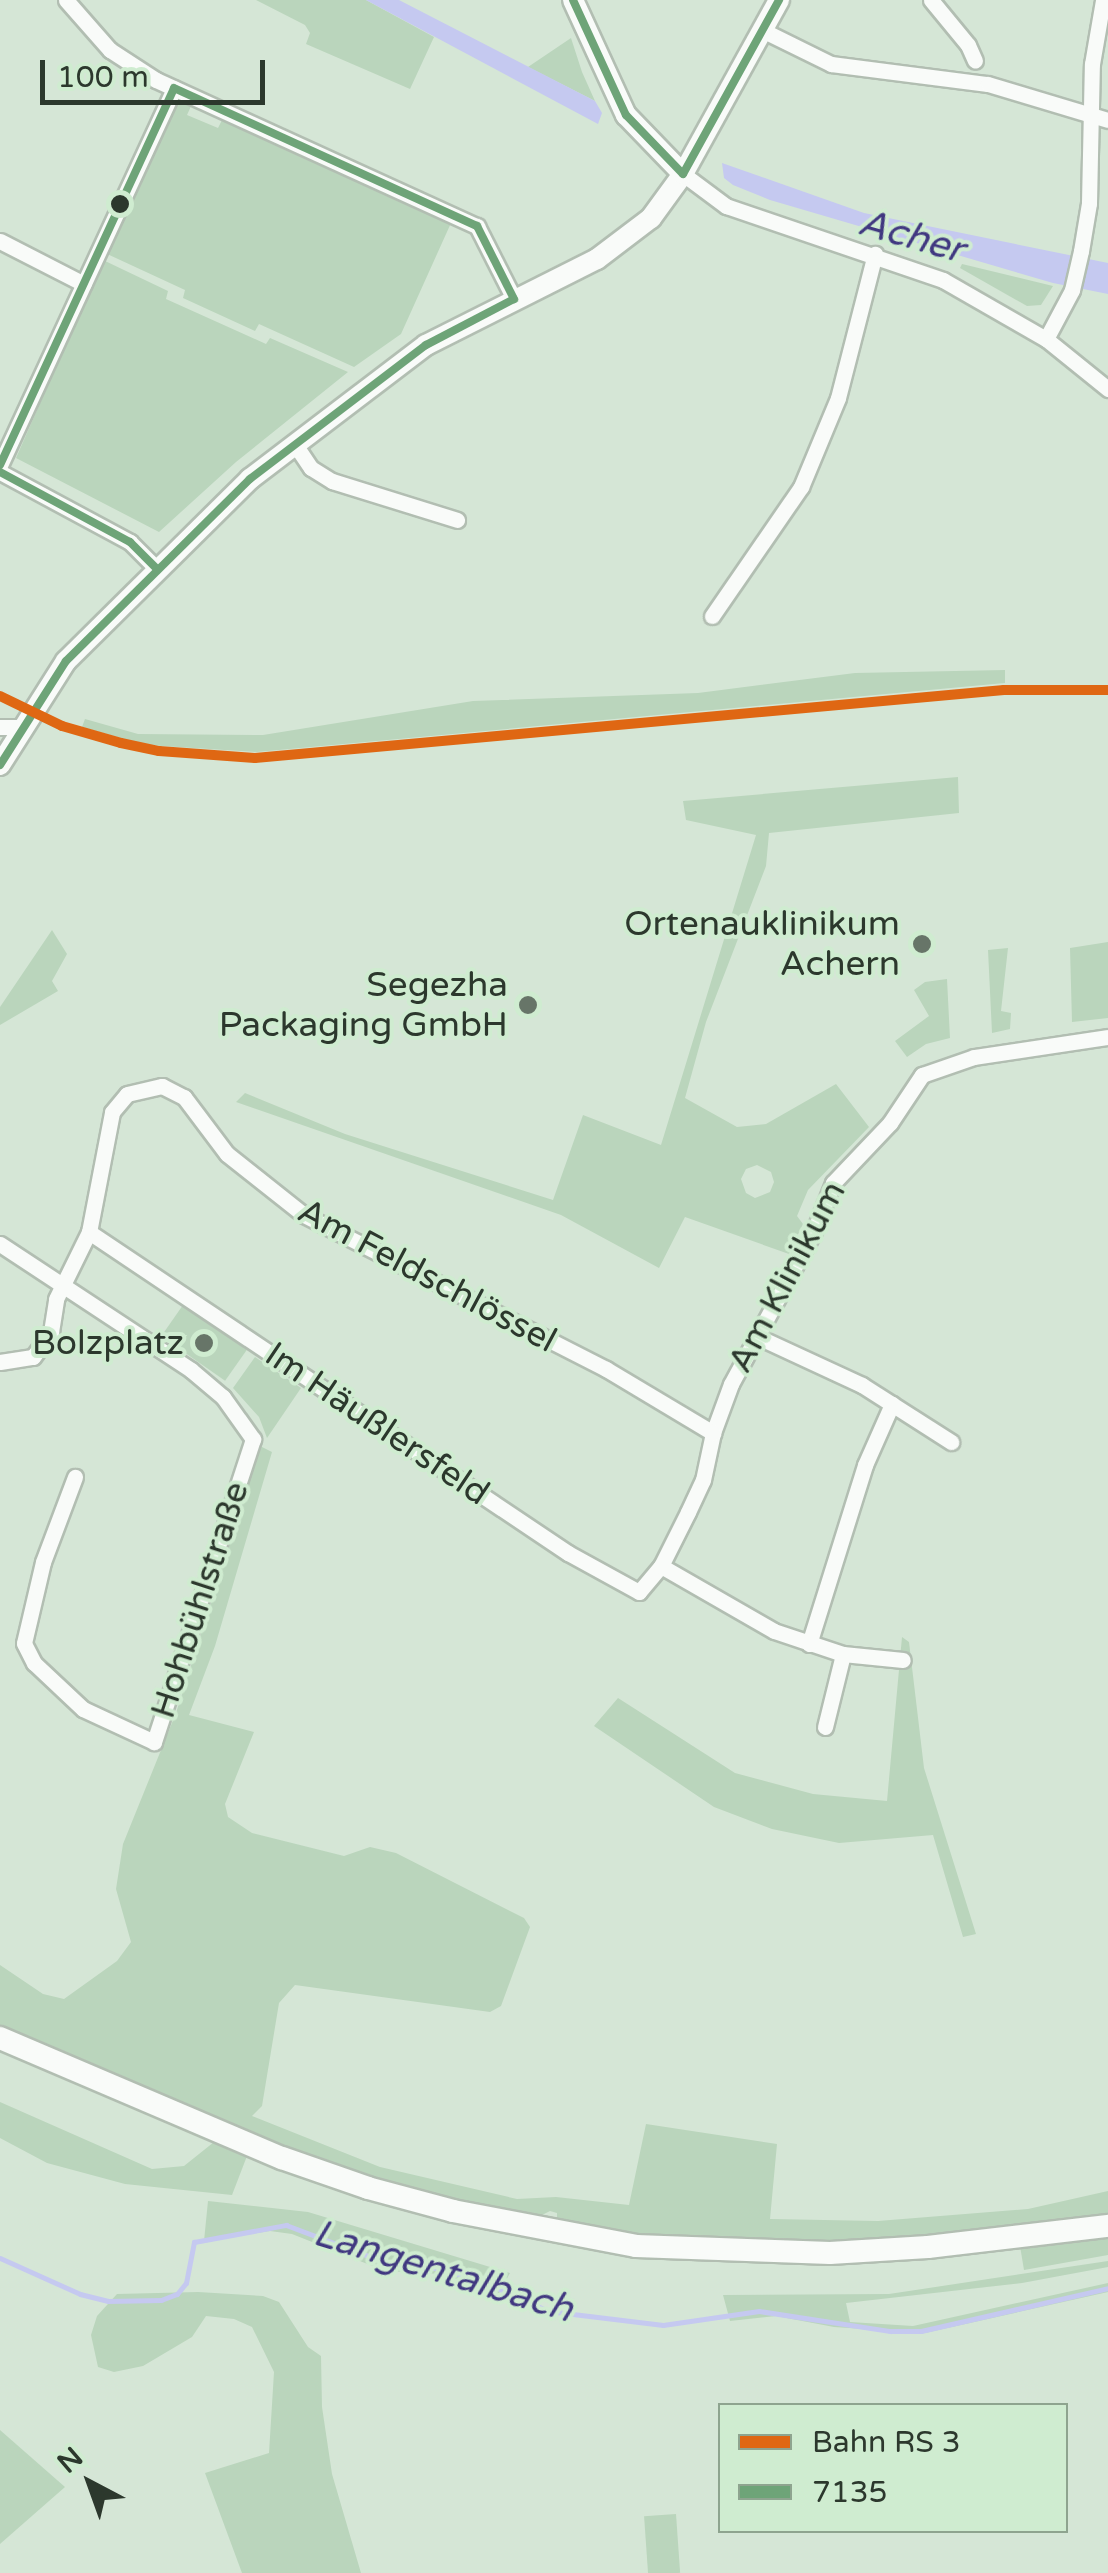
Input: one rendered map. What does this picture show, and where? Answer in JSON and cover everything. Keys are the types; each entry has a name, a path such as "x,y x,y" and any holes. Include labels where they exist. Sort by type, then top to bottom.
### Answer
{"main road":[{"path":"0,2038 282,2158 368,2188 453,2211 636,2246 830,2253 928,2247 1108,2226"}],"street":[{"path":"66,0 110,50 174,88 477,226 514,299"},
{"path":"573,0 626,114 648,142 726,206 943,280 1046,339 1108,389"},
{"path":"0,765 11,727 66,661 157,569 294,443 426,345 597,259 636,233 666,202 684,174 779,0"},
{"path":"931,0 968,44 975,61 988,71 988,84"},
{"path":"1046,339 1072,290 1082,252 1089,203 1088,116 1103,0"},
{"path":"764,31 830,64 988,84 1108,120"},
{"path":"963,79 975,61"},
{"path":"157,569 130,542 0,469 174,88"},
{"path":"0,241 84,284"},
{"path":"712,616 801,487 838,398 875,254"},
{"path":"294,443 311,468 332,481 458,520"},
{"name":"Am Klinikum","path":"661,1566 703,1480 713,1433 756,1336 814,1232 833,1183 890,1124 922,1075 974,1057 1108,1037"},
{"name":"Am Feldschlössel","path":"0,1362 33,1357 44,1344 56,1299 67,1284 88,1232 112,1112 127,1094 162,1086 184,1097 226,1154 304,1215 606,1369 713,1433"},
{"name":"Im Häußlersfeld","path":"88,1232 622,1586 639,1592 661,1566"},
{"name":"Hohbühlstraße","path":"0,1244 67,1284 212,1388 253,1439 154,1742 83,1708 34,1663 24,1643 43,1562 76,1476"},
{"path":"756,1336 862,1384 951,1442"},
{"path":"809,1644 865,1465 892,1404"},
{"path":"661,1566 742,1615 809,1644 843,1654 903,1660"},
{"path":"824,1728 843,1654"}],"green space":[{"path":"256,0 366,0 434,37 410,89 306,44 310,33 305,25"},
{"path":"571,38 582,72 595,101 528,67"},
{"path":"181,103 192,104 187,115 218,128 223,118 451,223 401,334 354,367 259,324 255,331 183,298 185,290 105,253 168,114"},
{"path":"103,260 168,291 166,299 266,344 270,338 348,372 236,462 159,532 16,458"},
{"path":"962,264 1053,286 1041,305 1027,306 960,268"},
{"path":"1005,670 1005,683 257,752 146,745 82,727 85,719 138,734 263,735 473,701 698,693 855,673"},
{"path":"958,777 959,813 769,833 766,866 706,1022 685,1098 737,1127 766,1124 836,1084 869,1127 808,1190 797,1216 803,1224 789,1254 685,1217 659,1268 561,1215 236,1102 245,1093 345,1134 553,1200 583,1115 661,1145 756,835 686,820 683,801","holes":["757,1165 771,1172 774,1182 770,1192 755,1198 746,1193 741,1179 746,1169"]},
{"path":"52,930 67,954 52,981 58,991 0,1025 0,1007"},
{"path":"1108,942 1108,1018 1072,1022 1070,948"},
{"path":"1008,948 1001,1011 1011,1013 1010,1029 992,1033 988,950"},
{"path":"947,979 950,1038 926,1044 907,1057 895,1041 929,1016 914,990 925,982"},
{"name":"Bolzplatz","path":"183,1305 247,1350 225,1381 161,1336"},
{"path":"255,1357 301,1388 267,1438 259,1417 233,1388"},
{"path":"260,1446 272,1452 215,1646 189,1715 254,1732 225,1804 228,1817 252,1833 344,1856 370,1847 396,1853 524,1918 530,1927 501,2006 490,2012 295,1985 279,2003 262,2106 252,2116 380,2167 517,2199 556,2197 629,2205 646,2124 777,2144 770,2219 878,2221 1028,2209 1108,2191 1108,2216 1023,2229 844,2244 627,2235 557,2220 557,2213 550,2211 532,2220 380,2180 304,2154 0,2025 0,1965 43,1994 64,1999 117,1961 131,1942 116,1889 123,1844 176,1713"},
{"path":"902,1637 909,1642 924,1768 976,1934 963,1937 933,1835 839,1843 772,1829 714,1807 594,1726 618,1698 735,1773 813,1794 887,1801"},
{"path":"0,2102 152,2169 184,2166 214,2142 247,2156 232,2195 125,2184 47,2163 0,2138"},
{"path":"208,2201 308,2212 510,2273 499,2293 441,2274 385,2271 292,2234 270,2231 204,2241"},
{"path":"1108,2234 1108,2255 1024,2270 1020,2246"},
{"path":"1108,2261 1108,2267 1022,2283 846,2303 850,2322 913,2326 1108,2283 1108,2292 925,2333 834,2327 776,2316 730,2321 723,2295 889,2294"},
{"path":"198,2292 263,2296 279,2302 308,2347 321,2356 322,2407 332,2474 361,2573 242,2573 205,2473 269,2453 274,2372 252,2327 234,2319 206,2316 192,2337 143,2366 114,2372 98,2367 91,2335 97,2316 117,2294"},
{"path":"0,2430 65,2487 0,2544"},
{"path":"676,2514 680,2573 648,2573 644,2516"}],"water":[{"path":"366,0 399,0 595,101 602,113 598,124"},
{"name":"Acher","path":"722,163 864,213 1108,263 1108,294 1053,283 770,200 733,185 724,178"}],"waterway":[{"name":"Langentalbach","path":"0,2258 80,2294 108,2301 161,2300 177,2294 186,2283 194,2242 286,2225 395,2266 435,2268 482,2281 548,2311 663,2325 759,2311 890,2331 921,2331 1108,2288"}],"transit line":[{"name":"7135","path":"573,0 626,115 683,174"},
{"name":"7135","path":"683,174 779,0"},
{"name":"7135","path":"174,88 477,226 514,299"},
{"name":"7135","path":"0,465 174,88"},
{"name":"7135","path":"0,765 66,661 250,479 426,345 514,299"},
{"name":"7135","path":"0,472 130,542 157,569"},
{"path":"0,696 62,726 121,743 159,751 255,758 1004,690 1108,690"}],"place":[{"name":"Ortenauklinikum Achern","path":"922,944"},
{"name":"Segezha Packaging GmbH","path":"528,1005"},
{"name":"Bolzplatz","path":"204,1343"}]}
